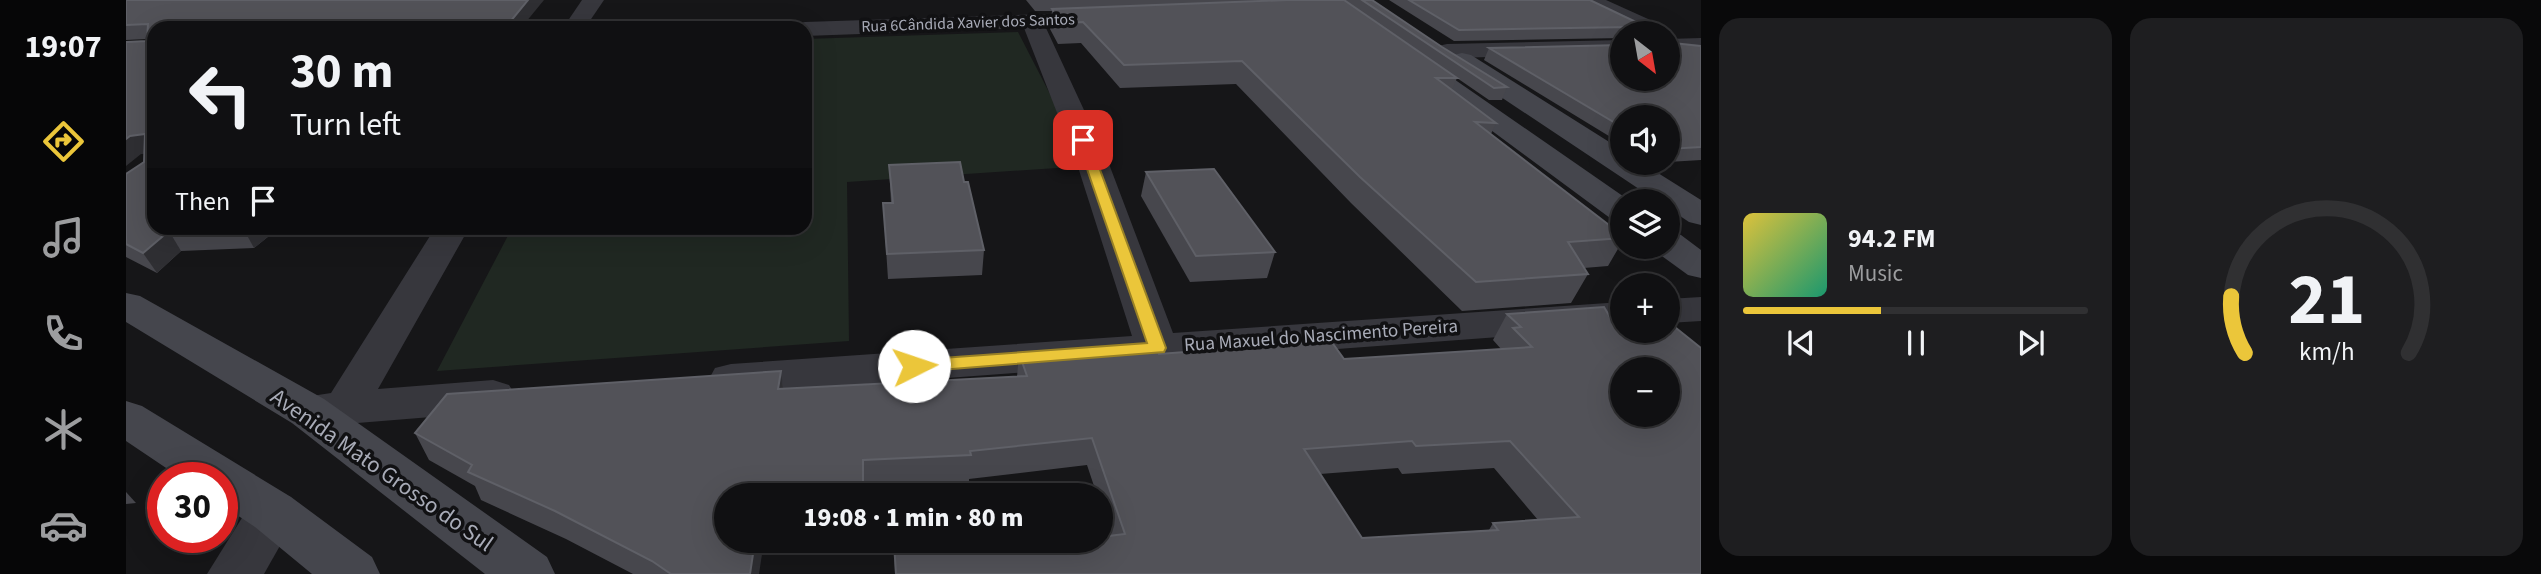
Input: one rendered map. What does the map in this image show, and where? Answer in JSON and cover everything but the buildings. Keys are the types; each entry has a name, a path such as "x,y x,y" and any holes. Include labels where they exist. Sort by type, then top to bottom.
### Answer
{"street":[{"path":"579,21 593,0"},
{"path":"1589,0 1635,21"},
{"path":"1327,7 1610,203"},
{"name":"Rua 6Cândida Xavier dos Santos","path":"812,29 1126,18"},
{"path":"1032,21 1093,164 1157,348"},
{"path":"1610,47 1436,43 1701,215"},
{"path":"326,409 447,235"},
{"path":"1680,252 1701,267"},
{"name":"Avenida Mato Grosso do Sul","path":"126,305 326,409 527,574"},
{"path":"1680,311 1701,309"},
{"name":"Rua Maxuel do Nascimento Pereira","path":"689,382 1610,316"},
{"path":"326,409 538,393"},
{"path":"126,418 195,462"},
{"path":"238,490 273,512 352,574"},
{"path":"235,574 273,512"}],"shaded area":[{"path":"1018,32 1087,166 847,182 849,341 437,371 508,235 812,235 812,39"}],"route":[{"path":"914,366 1157,348 1083,140"}]}
